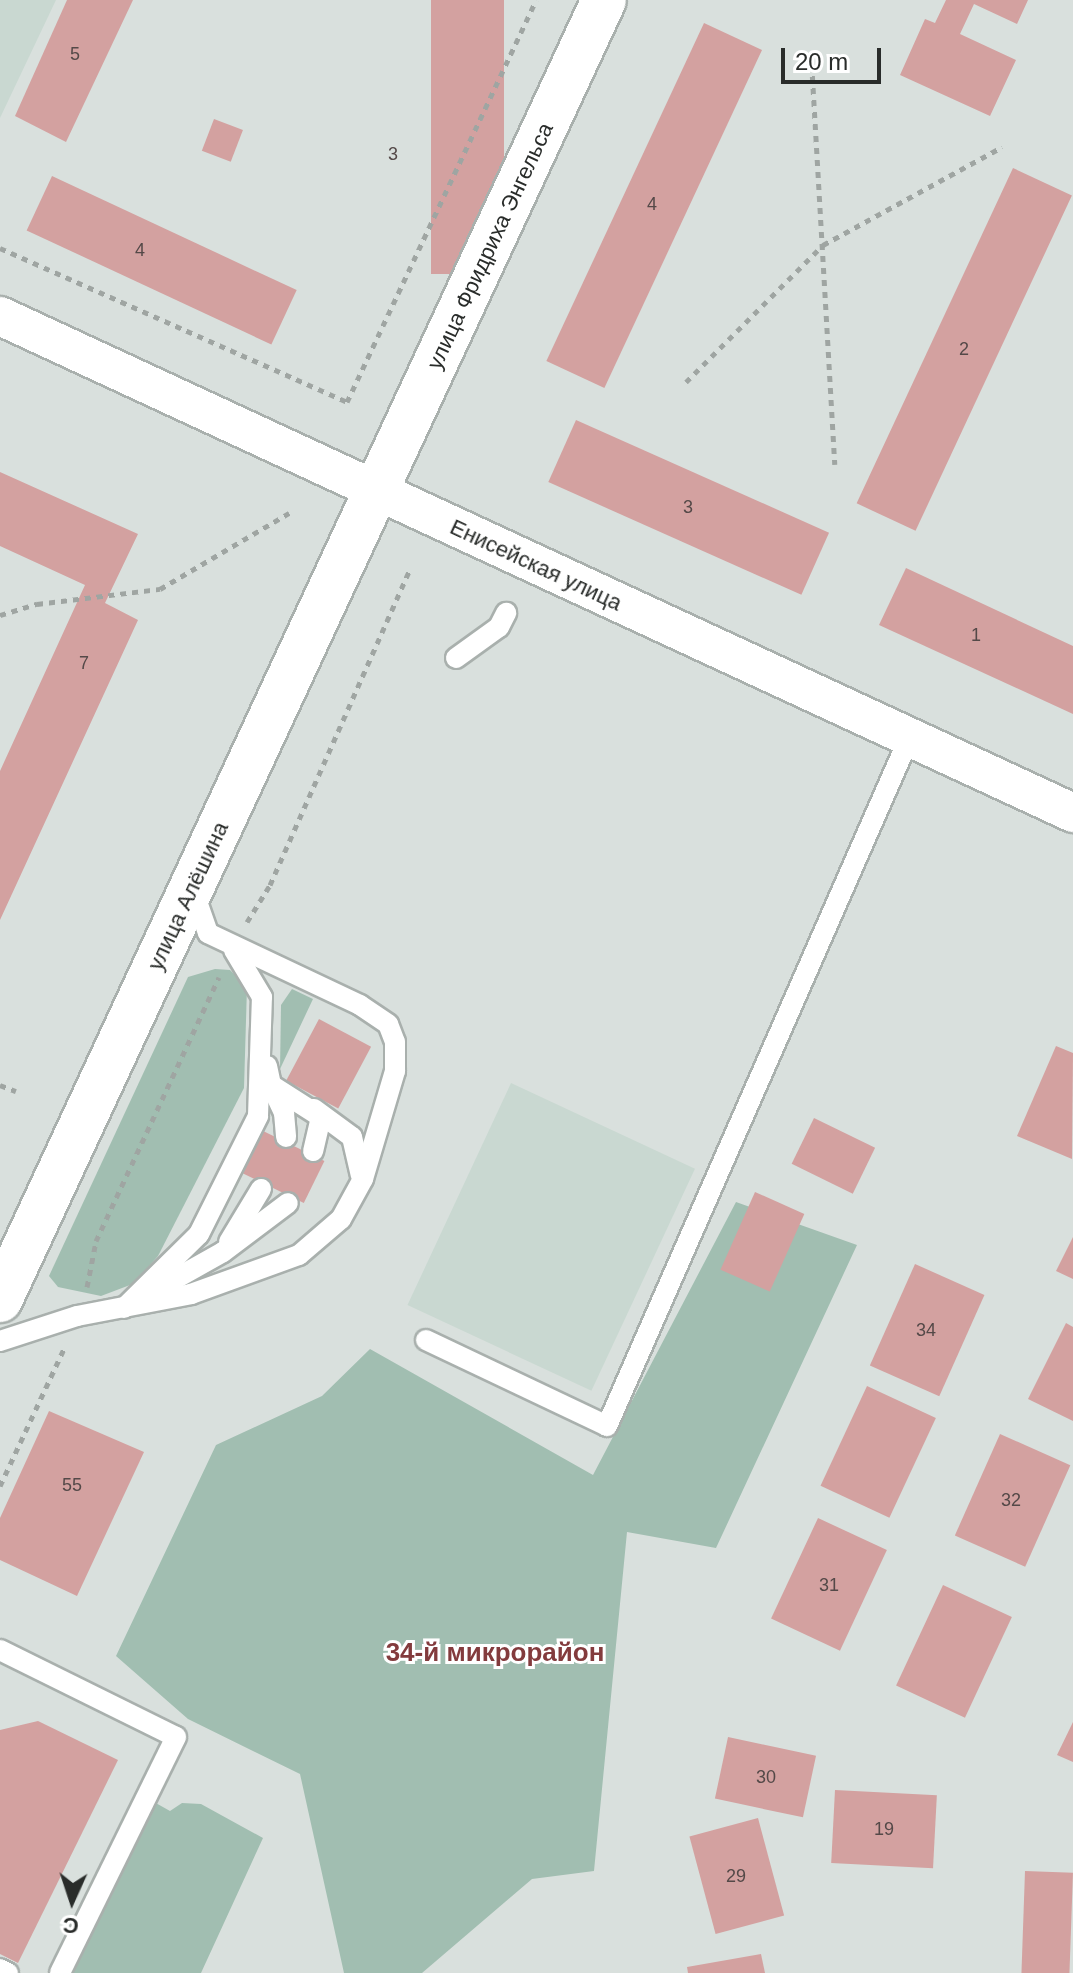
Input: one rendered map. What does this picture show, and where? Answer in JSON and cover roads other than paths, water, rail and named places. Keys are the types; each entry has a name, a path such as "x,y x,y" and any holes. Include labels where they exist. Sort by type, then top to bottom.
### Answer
{"street":[{"name":"улица Фридриха Энгельса","path":"375,491 604,0"},
{"name":"Енисейская улица","path":"0,316 1073,813"},
{"name":"улица Алёшина","path":"0,1300 375,491"}],"lane":[{"path":"456,658 499,627 506,613"},
{"path":"426,1340 607,1426 910,736"},
{"path":"0,1341 77,1316 191,1294 299,1255 341,1219 358,1187 390,1100 395,1062 392,1032 360,1005 233,949 208,933 192,888"},
{"path":"124,1308 174,1263 217,1203 258,1116 262,997 233,949"},
{"path":"262,1041 271,1085 284,1113 286,1137"},
{"path":"271,1085 314,1109 352,1137 361,1164 358,1187"},
{"path":"313,1151 322,1125 314,1109"},
{"path":"223,1252 261,1189"},
{"path":"124,1308 223,1252 288,1203"},
{"path":"0,1650 176,1737 60,1973"},
{"path":"0,1969 8,1973"}],"district":[{"name":"34-й микрорайон","path":"495,1653"}]}
